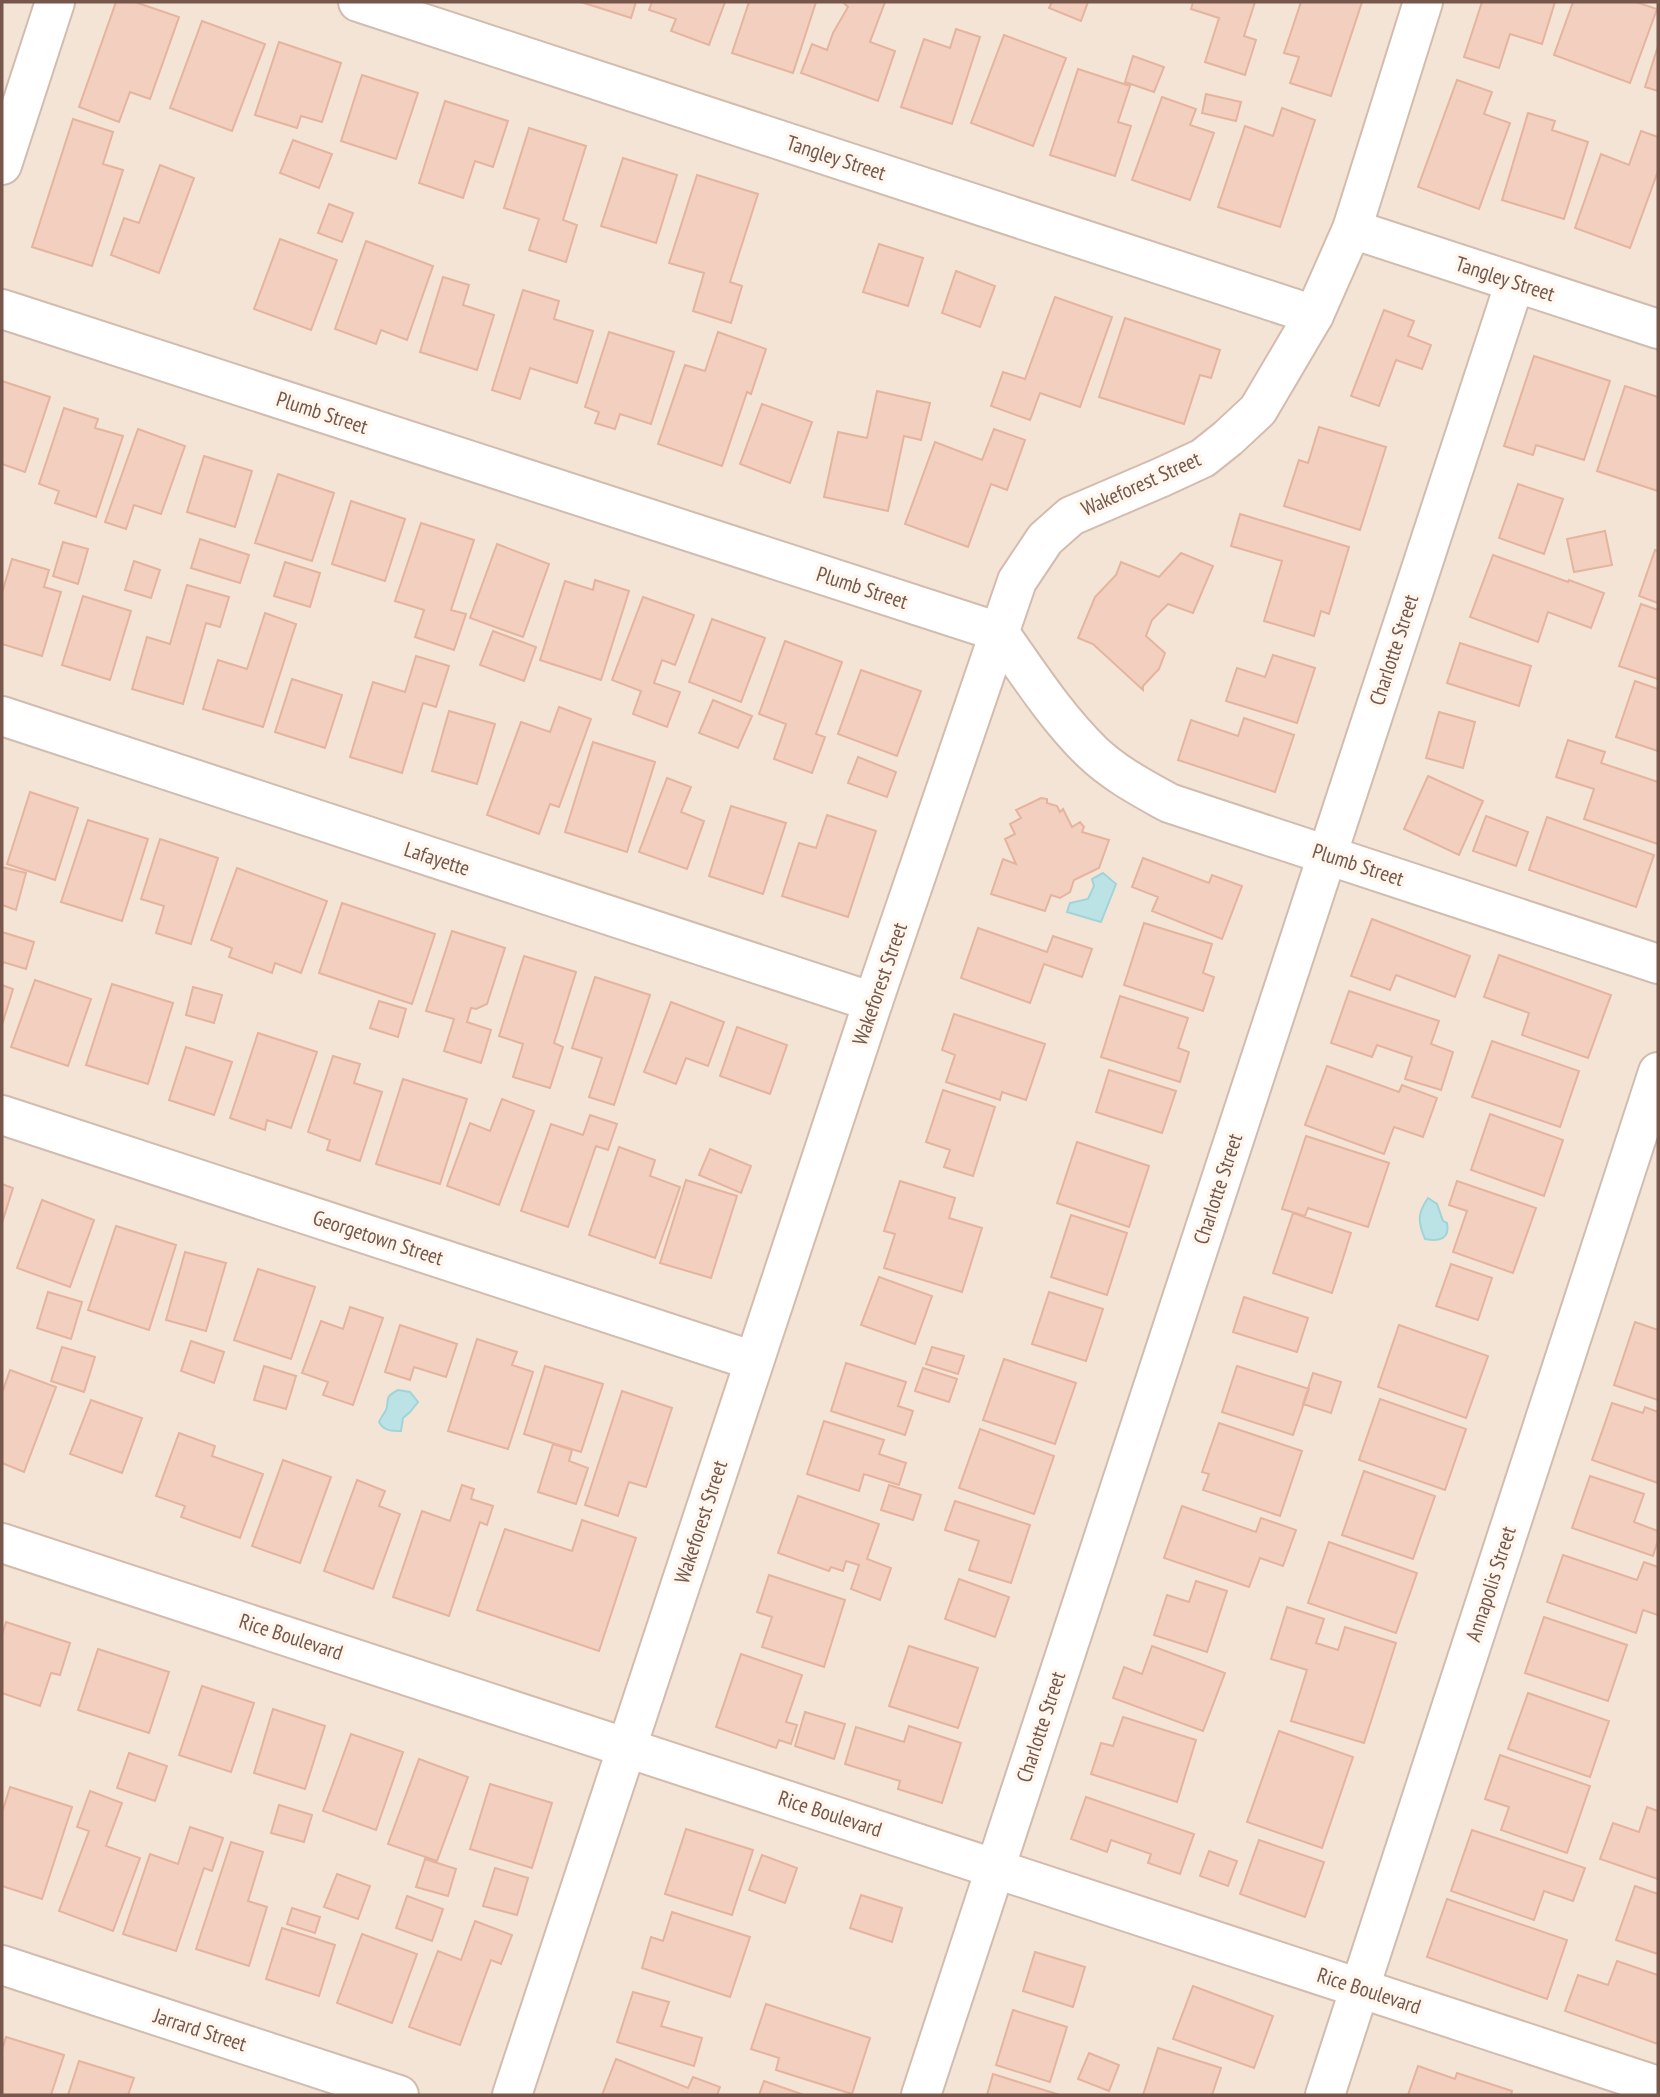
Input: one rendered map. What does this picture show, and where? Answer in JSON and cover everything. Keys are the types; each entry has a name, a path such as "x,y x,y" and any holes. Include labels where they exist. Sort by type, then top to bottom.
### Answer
{"street":[{"path":"2,165 55,2"},
{"name":"Tangley Street","path":"358,2 1314,315"},
{"name":"Wakeforest Street","path":"512,2095 873,1002 1017,581 1045,539 1071,516 1203,458 1258,410 1314,315 1352,229 1423,2"},
{"name":"Tangley Street","path":"1352,229 1658,328"},
{"name":"Charlotte Street","path":"920,2095 1515,282"},
{"name":"Plumb Street","path":"2,309 999,632 1050,704 1093,753 1128,780 1170,803 1658,964"},
{"name":"Lafayette","path":"2,716 873,1002"},
{"name":"Annapolis Street","path":"1325,2095 1658,1072"},
{"name":"Georgetown Street","path":"2,1115 754,1361"},
{"name":"Rice Boulevard","path":"2,1542 1658,2086"},
{"name":"Jarrard Street","path":"2,1965 399,2095"}],"shaded area":[{"path":"2,2 1658,2 1658,2095 2,2095"}],"water":[{"path":"1103,873 1116,884 1101,922 1067,912 1070,903 1088,899 1094,886 1092,879"},
{"path":"1428,1198 1437,1204 1443,1221 1447,1223 1445,1236 1435,1240 1425,1239 1421,1228 1420,1214"},
{"path":"398,1390 410,1392 418,1402 403,1418 401,1431 391,1431 379,1422 389,1397"}],"building":[{"path":"116,2 135,2 179,17 150,99 130,92 119,122 79,107"},
{"path":"581,2 636,2 631,18"},
{"path":"652,2 725,2 709,45 671,31 676,19 649,10"},
{"path":"749,2 816,2 793,73 732,53"},
{"path":"843,2 885,2 870,42 895,51 878,101 801,73 812,44 827,50 848,7"},
{"path":"1052,2 1088,2 1081,21 1049,8"},
{"path":"1193,2 1255,2 1244,36 1256,40 1245,75 1205,62 1219,18 1191,9"},
{"path":"1301,2 1362,2 1331,96 1290,83 1299,57 1284,53"},
{"path":"1482,2 1555,2 1542,44 1510,34 1499,68 1464,57"},
{"path":"1573,2 1636,2 1657,9 1630,83 1554,55"},
{"path":"202,21 265,44 232,131 170,108"},
{"path":"956,29 980,37 952,124 901,107 924,39 950,48"},
{"path":"1004,35 1066,58 1033,146 971,123"},
{"path":"279,42 341,63 322,122 301,116 297,128 255,115"},
{"path":"1658,46 1658,91 1645,87"},
{"path":"1133,56 1164,67 1154,92 1125,82"},
{"path":"1078,69 1130,86 1118,122 1131,126 1115,176 1050,155"},
{"path":"362,75 418,93 396,159 341,141"},
{"path":"1457,80 1492,92 1484,114 1510,123 1479,209 1418,187"},
{"path":"1206,94 1241,102 1236,121 1202,113"},
{"path":"1162,97 1196,109 1190,125 1214,133 1190,200 1132,180"},
{"path":"445,101 508,121 493,167 475,161 463,198 419,183"},
{"path":"1282,108 1315,120 1280,227 1218,207 1245,126 1273,136"},
{"path":"1528,113 1555,121 1552,130 1588,142 1564,219 1502,200"},
{"path":"73,119 113,132 103,164 123,170 92,266 32,247"},
{"path":"529,128 586,146 563,220 577,225 566,262 529,250 539,219 504,208"},
{"path":"1641,131 1658,137 1658,171 1630,248 1575,228 1601,154 1629,165"},
{"path":"293,140 332,154 319,188 280,173"},
{"path":"623,158 677,175 656,243 601,226"},
{"path":"160,165 194,178 159,273 111,255 124,218 139,223"},
{"path":"697,175 758,194 730,282 742,286 731,323 693,311 704,273 669,263"},
{"path":"329,204 353,213 342,242 318,233"},
{"path":"280,239 337,260 311,330 254,309"},
{"path":"366,241 433,266 407,340 381,330 376,344 335,329"},
{"path":"879,244 923,258 908,306 863,292"},
{"path":"956,271 995,286 980,327 942,313"},
{"path":"443,277 469,285 463,305 494,315 477,370 420,352"},
{"path":"523,290 559,301 554,319 593,331 577,383 530,368 520,399 492,390"},
{"path":"1055,297 1112,317 1080,407 1040,393 1030,420 991,406 1003,372 1025,379"},
{"path":"1384,310 1414,321 1408,336 1431,345 1422,369 1396,360 1379,406 1351,396"},
{"path":"1125,318 1220,350 1211,378 1200,375 1184,424 1099,397"},
{"path":"609,332 674,352 651,424 620,414 615,429 595,423 599,412 585,407"},
{"path":"718,332 766,349 751,394 747,392 722,466 658,444 685,365 705,371"},
{"path":"1534,356 1610,381 1584,460 1536,445 1533,455 1504,446"},
{"path":"2,381 50,397 25,472 2,464"},
{"path":"1625,386 1658,397 1658,491 1597,471"},
{"path":"877,391 930,403 921,440 904,436 888,511 824,497 838,432 867,438"},
{"path":"762,404 812,422 790,483 740,464"},
{"path":"64,408 98,419 95,428 123,436 96,517 55,503 59,491 39,484"},
{"path":"1319,427 1386,447 1360,530 1284,506 1299,460 1308,463"},
{"path":"138,429 185,446 161,514 134,505 126,529 105,522"},
{"path":"994,429 1025,440 1007,490 991,484 968,547 905,524 935,442 982,460"},
{"path":"204,456 252,471 235,527 187,512"},
{"path":"278,474 334,493 312,561 255,543"},
{"path":"1518,484 1563,499 1544,554 1499,538"},
{"path":"351,501 405,519 385,581 332,564"},
{"path":"1240,514 1349,547 1329,614 1321,611 1314,636 1264,621 1282,561 1231,546"},
{"path":"421,523 474,540 451,610 466,614 454,650 415,637 424,610 395,601"},
{"path":"1605,531 1612,565 1574,572 1567,539"},
{"path":"200,539 249,555 240,583 191,568"},
{"path":"63,542 88,549 78,584 53,576"},
{"path":"497,544 549,564 523,637 470,618"},
{"path":"1655,550 1658,551 1658,603 1639,596"},
{"path":"1181,553 1213,566 1193,613 1168,604 1152,620 1146,636 1165,653 1159,669 1143,686 1143,690 1093,644 1078,638 1095,597 1116,575 1121,562 1159,577"},
{"path":"1493,555 1604,593 1591,628 1548,612 1538,642 1470,617"},
{"path":"12,559 49,570 44,587 61,592 42,656 2,644 2,593"},
{"path":"134,561 160,570 151,598 125,590"},
{"path":"285,562 320,573 310,607 274,596"},
{"path":"595,580 629,591 601,680 540,660 565,581 593,590"},
{"path":"187,585 229,597 220,627 206,623 183,704 132,689 147,637 170,644"},
{"path":"83,596 131,611 110,680 62,665"},
{"path":"643,597 694,615 675,665 662,660 654,683 680,692 667,727 633,714 641,691 612,680"},
{"path":"1641,604 1658,610 1658,679 1619,666"},
{"path":"265,613 296,624 263,727 203,709 218,660 247,669"},
{"path":"712,619 765,638 741,702 689,682"},
{"path":"493,631 536,647 524,681 480,665"},
{"path":"785,641 842,662 816,734 825,737 812,773 774,759 786,724 759,714"},
{"path":"1460,643 1531,666 1519,706 1447,683"},
{"path":"1273,655 1315,668 1297,723 1226,701 1237,668 1265,677"},
{"path":"416,656 449,666 436,707 423,703 402,773 350,757 373,682 405,692"},
{"path":"861,670 921,691 897,756 838,734"},
{"path":"292,679 342,695 325,748 275,732"},
{"path":"1635,681 1658,689 1658,751 1616,737"},
{"path":"713,700 752,716 738,748 699,733"},
{"path":"559,707 591,719 559,807 550,804 539,834 487,815 521,722 550,732"},
{"path":"449,711 495,724 477,784 432,771"},
{"path":"1439,712 1475,722 1463,768 1426,758"},
{"path":"1244,718 1294,735 1275,792 1178,760 1191,720 1238,736"},
{"path":"1568,740 1605,752 1601,763 1658,782 1658,844 1584,819 1594,789 1556,777"},
{"path":"593,742 655,762 627,852 565,832"},
{"path":"858,757 896,772 887,797 848,783"},
{"path":"1428,776 1483,801 1459,855 1404,829"},
{"path":"667,778 691,787 681,812 704,821 687,869 639,852"},
{"path":"30,792 78,808 55,880 7,864"},
{"path":"1041,798 1057,806 1060,812 1063,809 1072,827 1080,822 1084,827 1082,832 1109,840 1099,868 1074,880 1070,892 1060,898 1051,895 1045,911 991,894 1003,859 1016,864 1005,839 1015,834 1010,824 1021,818 1016,810"},
{"path":"731,806 786,823 763,894 709,876"},
{"path":"827,815 876,831 848,917 782,896 799,843 816,848"},
{"path":"1486,816 1528,832 1516,866 1473,851"},
{"path":"1547,817 1654,855 1636,907 1529,870"},
{"path":"88,820 148,839 122,921 61,902"},
{"path":"160,839 218,858 191,944 156,933 164,906 141,899"},
{"path":"1143,858 1209,883 1212,875 1242,886 1222,939 1152,911 1158,897 1132,887"},
{"path":"2,867 26,873 16,910 2,905"},
{"path":"237,868 327,901 301,973 275,963 272,973 229,957 232,948 211,940"},
{"path":"342,903 435,934 412,1004 319,973"},
{"path":"1372,919 1470,956 1455,997 1396,975 1390,990 1351,976"},
{"path":"1144,923 1212,944 1203,973 1214,977 1203,1011 1124,985"},
{"path":"978,928 1047,952 1053,936 1092,949 1082,977 1044,964 1030,1003 961,978"},
{"path":"452,931 505,948 487,1004 476,1009 471,1008 467,1022 491,1030 481,1063 444,1051 454,1019 426,1011"},
{"path":"2,932 34,942 26,969 3,962 2,967"},
{"path":"1499,955 1611,995 1588,1058 1522,1035 1529,1013 1484,997"},
{"path":"524,956 576,972 554,1043 563,1047 550,1088 513,1077 523,1044 499,1036"},
{"path":"595,977 650,995 614,1105 589,1097 602,1058 572,1048"},
{"path":"35,980 91,999 68,1066 11,1047"},
{"path":"112,984 173,1003 148,1084 86,1065"},
{"path":"2,985 13,989 2,1025"},
{"path":"193,987 222,995 214,1023 186,1015"},
{"path":"1349,991 1439,1021 1431,1044 1453,1052 1441,1090 1405,1079 1412,1057 1377,1045 1372,1057 1331,1043"},
{"path":"1120,996 1188,1018 1178,1048 1189,1052 1180,1082 1101,1057"},
{"path":"379,1001 406,1009 398,1037 370,1028"},
{"path":"671,1002 724,1022 708,1066 686,1058 676,1084 644,1072"},
{"path":"954,1014 1045,1044 1026,1100 1002,1092 1000,1100 946,1082 955,1055 942,1050"},
{"path":"737,1027 787,1045 770,1094 720,1076"},
{"path":"258,1033 317,1052 291,1128 267,1120 265,1130 230,1118"},
{"path":"1492,1041 1579,1071 1560,1127 1472,1097"},
{"path":"186,1047 232,1062 214,1115 169,1100"},
{"path":"333,1056 360,1064 354,1083 382,1092 360,1161 327,1150 330,1140 308,1132"},
{"path":"1327,1066 1399,1092 1402,1085 1437,1098 1423,1137 1394,1127 1384,1154 1305,1125"},
{"path":"1109,1070 1176,1091 1162,1133 1096,1112"},
{"path":"403,1079 467,1099 440,1184 376,1164"},
{"path":"943,1090 995,1107 973,1176 944,1167 950,1150 926,1142"},
{"path":"502,1099 534,1111 499,1205 447,1186 470,1123 490,1131"},
{"path":"1490,1114 1563,1140 1544,1196 1471,1170"},
{"path":"590,1115 617,1124 608,1150 596,1146 568,1227 521,1211 551,1124 583,1135"},
{"path":"1306,1136 1389,1163 1368,1227 1308,1208 1305,1216 1282,1209"},
{"path":"1077,1142 1149,1166 1129,1227 1057,1203"},
{"path":"619,1147 655,1160 650,1176 680,1187 655,1258 589,1235"},
{"path":"710,1149 751,1166 741,1193 699,1175"},
{"path":"686,1180 737,1196 711,1278 660,1263"},
{"path":"900,1181 955,1198 949,1218 982,1228 962,1292 884,1268 895,1234 884,1231"},
{"path":"1457,1181 1536,1208 1513,1273 1453,1252 1467,1211 1449,1205"},
{"path":"2,1184 13,1188 2,1223"},
{"path":"42,1200 94,1220 70,1287 17,1268"},
{"path":"1293,1213 1351,1233 1332,1293 1273,1273"},
{"path":"1071,1215 1127,1233 1107,1295 1051,1277"},
{"path":"116,1226 176,1245 149,1330 88,1310"},
{"path":"185,1252 226,1263 206,1331 166,1320"},
{"path":"1451,1264 1492,1278 1478,1320 1436,1306"},
{"path":"258,1269 315,1287 291,1359 234,1340"},
{"path":"879,1277 932,1296 915,1344 861,1325"},
{"path":"48,1292 82,1302 71,1339 37,1328"},
{"path":"1049,1292 1103,1309 1086,1361 1032,1344"},
{"path":"1244,1297 1308,1318 1297,1352 1233,1332"},
{"path":"350,1307 383,1318 353,1405 323,1395 328,1382 302,1373 321,1321 343,1329"},
{"path":"1635,1322 1658,1330 1658,1400 1614,1385"},
{"path":"400,1325 457,1344 446,1377 414,1367 410,1380 385,1372"},
{"path":"1399,1325 1488,1356 1466,1418 1378,1387"},
{"path":"477,1339 517,1352 512,1365 533,1372 508,1449 448,1431"},
{"path":"191,1341 224,1352 214,1383 181,1371"},
{"path":"62,1347 95,1357 84,1392 51,1381"},
{"path":"932,1347 964,1356 958,1374 926,1364"},
{"path":"1004,1359 1076,1383 1055,1444 983,1420"},
{"path":"846,1363 906,1382 898,1406 913,1411 905,1435 831,1411"},
{"path":"264,1366 296,1376 286,1409 254,1400"},
{"path":"545,1366 603,1384 581,1452 524,1434"},
{"path":"1237,1366 1309,1389 1293,1435 1222,1412"},
{"path":"923,1368 957,1379 949,1402 915,1391"},
{"path":"10,1370 56,1387 24,1472 2,1463 2,1393"},
{"path":"1313,1373 1341,1382 1331,1413 1303,1404"},
{"path":"622,1391 672,1408 646,1487 629,1482 618,1516 585,1505"},
{"path":"1380,1399 1466,1429 1445,1490 1359,1460"},
{"path":"91,1400 142,1418 122,1473 70,1454"},
{"path":"1612,1403 1643,1413 1645,1407 1658,1412 1658,1483 1592,1460"},
{"path":"824,1421 884,1440 879,1454 906,1463 899,1485 864,1474 859,1491 807,1474"},
{"path":"1219,1423 1302,1451 1280,1516 1203,1490 1209,1474 1202,1472"},
{"path":"980,1429 1054,1456 1034,1514 959,1488"},
{"path":"179,1433 215,1446 212,1456 263,1474 240,1538 181,1517 185,1506 156,1496"},
{"path":"553,1444 572,1450 569,1461 588,1468 576,1504 538,1492"},
{"path":"283,1460 331,1477 300,1563 252,1546"},
{"path":"1364,1471 1435,1496 1413,1559 1342,1535"},
{"path":"1590,1476 1644,1494 1634,1522 1658,1531 1653,1556 1572,1528"},
{"path":"357,1480 385,1491 379,1506 400,1514 373,1589 324,1571"},
{"path":"462,1485 474,1489 471,1499 493,1506 487,1525 480,1522 449,1616 393,1597 422,1511 450,1521"},
{"path":"889,1485 921,1495 913,1520 881,1510"},
{"path":"798,1496 879,1524 867,1559 891,1568 880,1600 851,1589 859,1565 846,1561 843,1571 831,1567 829,1571 778,1553"},
{"path":"955,1501 1030,1525 1011,1583 969,1570 979,1541 945,1530"},
{"path":"1182,1506 1256,1532 1261,1518 1296,1530 1283,1566 1260,1558 1249,1587 1164,1558"},
{"path":"582,1520 636,1538 599,1651 477,1610 505,1529 572,1551"},
{"path":"1329,1542 1417,1573 1396,1633 1308,1603"},
{"path":"1563,1555 1637,1580 1644,1562 1658,1567 1658,1615 1643,1610 1636,1633 1547,1602"},
{"path":"769,1575 845,1600 824,1667 762,1647 772,1617 757,1612"},
{"path":"959,1579 1009,1597 995,1637 945,1619"},
{"path":"1196,1581 1227,1591 1207,1652 1154,1635 1167,1595 1189,1602"},
{"path":"1287,1607 1324,1619 1316,1643 1338,1650 1345,1627 1396,1643 1364,1743 1291,1721 1307,1670 1271,1659"},
{"path":"1544,1617 1627,1645 1608,1701 1525,1673"},
{"path":"6,1622 70,1643 60,1675 51,1673 40,1706 2,1693 2,1635"},
{"path":"909,1646 978,1668 958,1728 889,1706"},
{"path":"1152,1646 1225,1673 1203,1731 1113,1698 1124,1667 1142,1674"},
{"path":"98,1649 169,1672 149,1733 78,1710"},
{"path":"741,1654 802,1675 786,1722 797,1725 791,1744 779,1740 776,1748 716,1727"},
{"path":"202,1686 254,1703 231,1772 179,1755"},
{"path":"1528,1693 1609,1721 1590,1777 1508,1749"},
{"path":"273,1709 325,1726 305,1789 254,1773"},
{"path":"805,1712 845,1724 834,1759 795,1746"},
{"path":"1123,1717 1196,1740 1177,1802 1091,1774 1101,1743 1113,1746"},
{"path":"909,1726 961,1743 942,1803 898,1789 900,1781 845,1764 856,1727 904,1742"},
{"path":"1279,1731 1353,1757 1322,1848 1247,1822"},
{"path":"351,1734 403,1752 376,1830 323,1811"},
{"path":"129,1753 167,1766 155,1801 117,1788"},
{"path":"1500,1755 1590,1786 1567,1853 1501,1830 1509,1807 1485,1799"},
{"path":"419,1759 468,1777 437,1861 388,1844"},
{"path":"490,1784 552,1803 532,1868 470,1849"},
{"path":"10,1787 72,1807 42,1899 2,1886 2,1813"},
{"path":"90,1791 122,1803 106,1846 140,1858 113,1931 59,1911 89,1831 77,1827"},
{"path":"1086,1797 1194,1834 1180,1874 1148,1863 1151,1854 1111,1840 1107,1852 1071,1839"},
{"path":"279,1805 312,1815 304,1842 271,1833"},
{"path":"1647,1807 1658,1811 1658,1879 1600,1859 1613,1823 1639,1832"},
{"path":"190,1827 223,1838 212,1871 204,1868 176,1951 123,1934 150,1854 178,1864"},
{"path":"686,1829 753,1850 732,1915 665,1894"},
{"path":"1472,1830 1585,1868 1573,1901 1544,1891 1534,1920 1451,1891"},
{"path":"1259,1840 1324,1862 1305,1917 1240,1894"},
{"path":"231,1842 263,1852 248,1901 267,1907 249,1966 196,1949"},
{"path":"1209,1851 1237,1861 1228,1886 1200,1876"},
{"path":"762,1855 797,1868 785,1903 749,1890"},
{"path":"425,1859 456,1869 448,1896 416,1887"},
{"path":"495,1868 528,1878 517,1915 483,1906"},
{"path":"337,1874 370,1886 358,1919 324,1907"},
{"path":"1635,1886 1658,1894 1658,1954 1616,1940"},
{"path":"861,1895 902,1908 892,1942 850,1928"},
{"path":"407,1896 443,1909 432,1941 396,1928"},
{"path":"1447,1899 1567,1940 1547,1999 1427,1957"},
{"path":"292,1908 320,1917 315,1933 287,1924"},
{"path":"672,1912 750,1937 730,1997 642,1968 651,1937 663,1941"},
{"path":"475,1921 512,1935 501,1964 491,1960 460,2045 409,2027 438,1951 461,1960"},
{"path":"282,1928 335,1945 319,1996 266,1979"},
{"path":"362,1934 417,1954 392,2023 337,2003"},
{"path":"1035,1952 1085,1967 1073,2007 1023,1991"},
{"path":"1617,1961 1658,1975 1658,2044 1565,2011 1578,1975 1608,1985"},
{"path":"1193,1986 1273,2016 1254,2068 1173,2039"},
{"path":"633,1992 669,2002 661,2026 702,2038 694,2066 617,2042"},
{"path":"766,2004 870,2038 852,2094 776,2070 779,2058 751,2049"},
{"path":"1013,2010 1067,2027 1050,2082 996,2065"},
{"path":"6,2037 64,2055 51,2095 2,2095 2,2050"},
{"path":"1158,2048 1221,2068 1212,2095 1143,2095"},
{"path":"1089,2053 1119,2065 1109,2091 1078,2079"},
{"path":"616,2059 688,2088 693,2077 720,2087 717,2095 602,2095"},
{"path":"79,2061 134,2078 128,2095 68,2095"},
{"path":"1418,2066 1455,2079 1457,2073 1512,2091 1511,2095 1408,2095"},
{"path":"993,2074 1060,2095 987,2095"},
{"path":"764,2081 804,2095 759,2095"}]}
